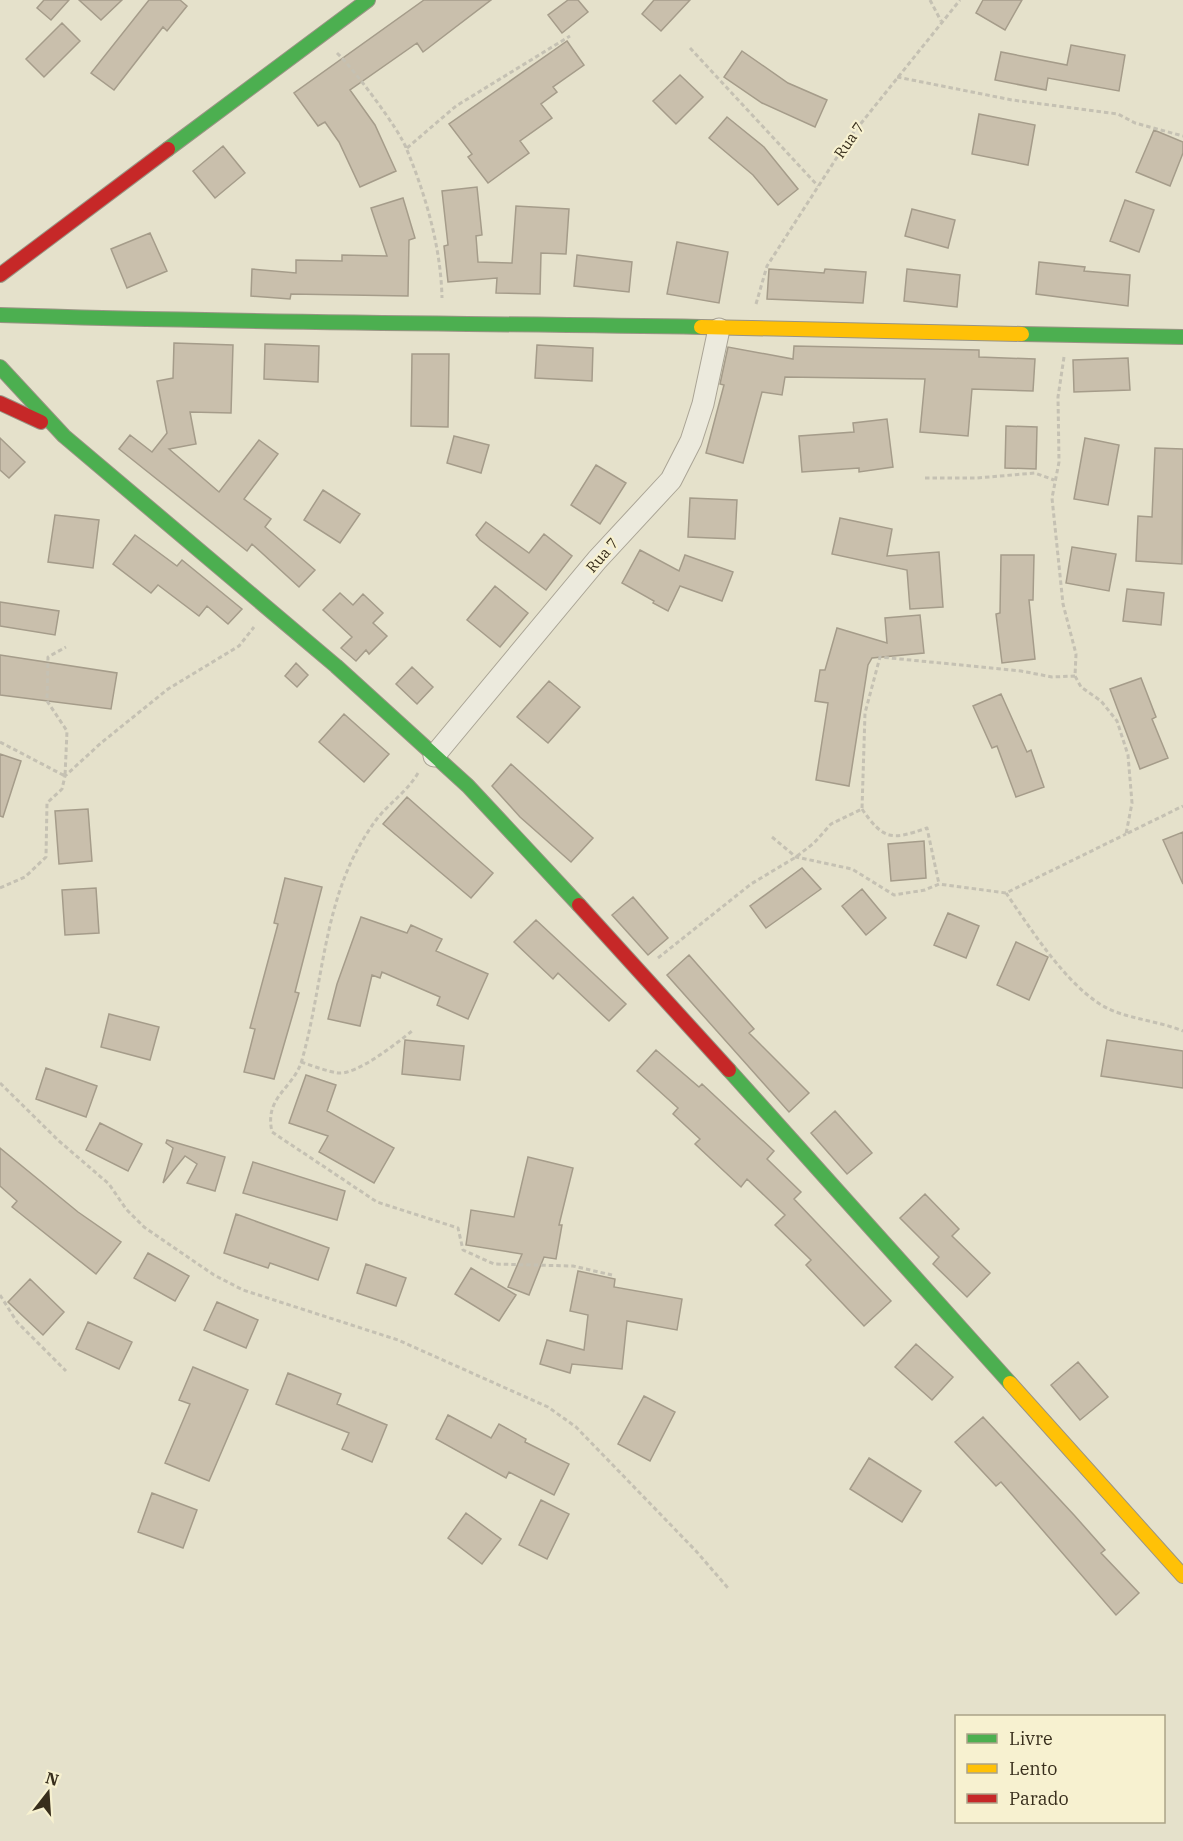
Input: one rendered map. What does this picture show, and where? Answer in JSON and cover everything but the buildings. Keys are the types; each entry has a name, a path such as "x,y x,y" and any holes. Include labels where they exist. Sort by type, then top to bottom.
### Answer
{"main road":[{"path":"0,275 368,0"},
{"path":"0,315 165,321 442,322 1183,337"},
{"path":"0,367 64,436 336,666 468,786 641,972 1183,1576"},
{"path":"0,403 32,416 64,436"}],"street":[{"name":"Rua 7","path":"434,756 597,560 670,480 691,441 700,414 719,329"}],"path":[{"path":"930,0 941,21"},
{"name":"Rua 7","path":"748,329 767,266 818,186 850,137 960,0"},
{"path":"318,36 343,59 407,148 430,218 438,256 442,322"},
{"path":"407,148 456,106 570,36"},
{"path":"690,48 818,186"},
{"path":"897,77 1012,100 1118,114 1135,123 1183,136"},
{"path":"1067,335 1059,397 1059,462 1052,498 1058,564 1063,604 1076,654 1075,676 1082,687 1101,701 1117,721 1128,755 1132,803 1126,834"},
{"path":"925,478 977,478 1035,473 1054,480"},
{"path":"65,776 101,742 168,689 239,646 267,608"},
{"path":"0,888 24,877 46,857 47,803 62,789 65,776 67,731 47,702 48,657 66,647"},
{"path":"939,884 927,828 899,837 876,829 862,809 865,713 880,657 1021,671 1052,677 1075,676"},
{"path":"0,742 65,776"},
{"path":"434,756 420,770 409,788 377,819 354,856 336,906 301,1062 275,1100 268,1118 272,1132 377,1202 458,1228 463,1250 494,1264 573,1266 612,1275"},
{"path":"772,837 796,857 852,869 894,895 925,890 939,884 1006,893 1183,806"},
{"path":"641,972 751,884 796,857 831,824 862,809"},
{"path":"1006,893 1043,947 1084,991 1114,1012 1158,1021 1183,1031"},
{"path":"301,1062 339,1073 348,1072 377,1059 412,1031"},
{"path":"0,1083 59,1141 109,1184 126,1209 144,1227 214,1275 243,1290 408,1344 548,1407 576,1427 696,1551 728,1588"},
{"path":"0,1295 17,1322 66,1371"}],"traffic: fast":[{"path":"168,149 368,0"},
{"path":"0,315 701,327"},
{"path":"1022,334 1183,337"},
{"path":"0,367 64,436 336,666 468,786 579,905"},
{"path":"729,1070 1010,1383"}],"traffic: slow":[{"path":"701,327 1022,334"},
{"path":"1010,1383 1183,1576"}],"traffic: jam":[{"path":"0,275 168,149"},
{"path":"0,403 41,422"},
{"path":"579,905 729,1070"}]}
